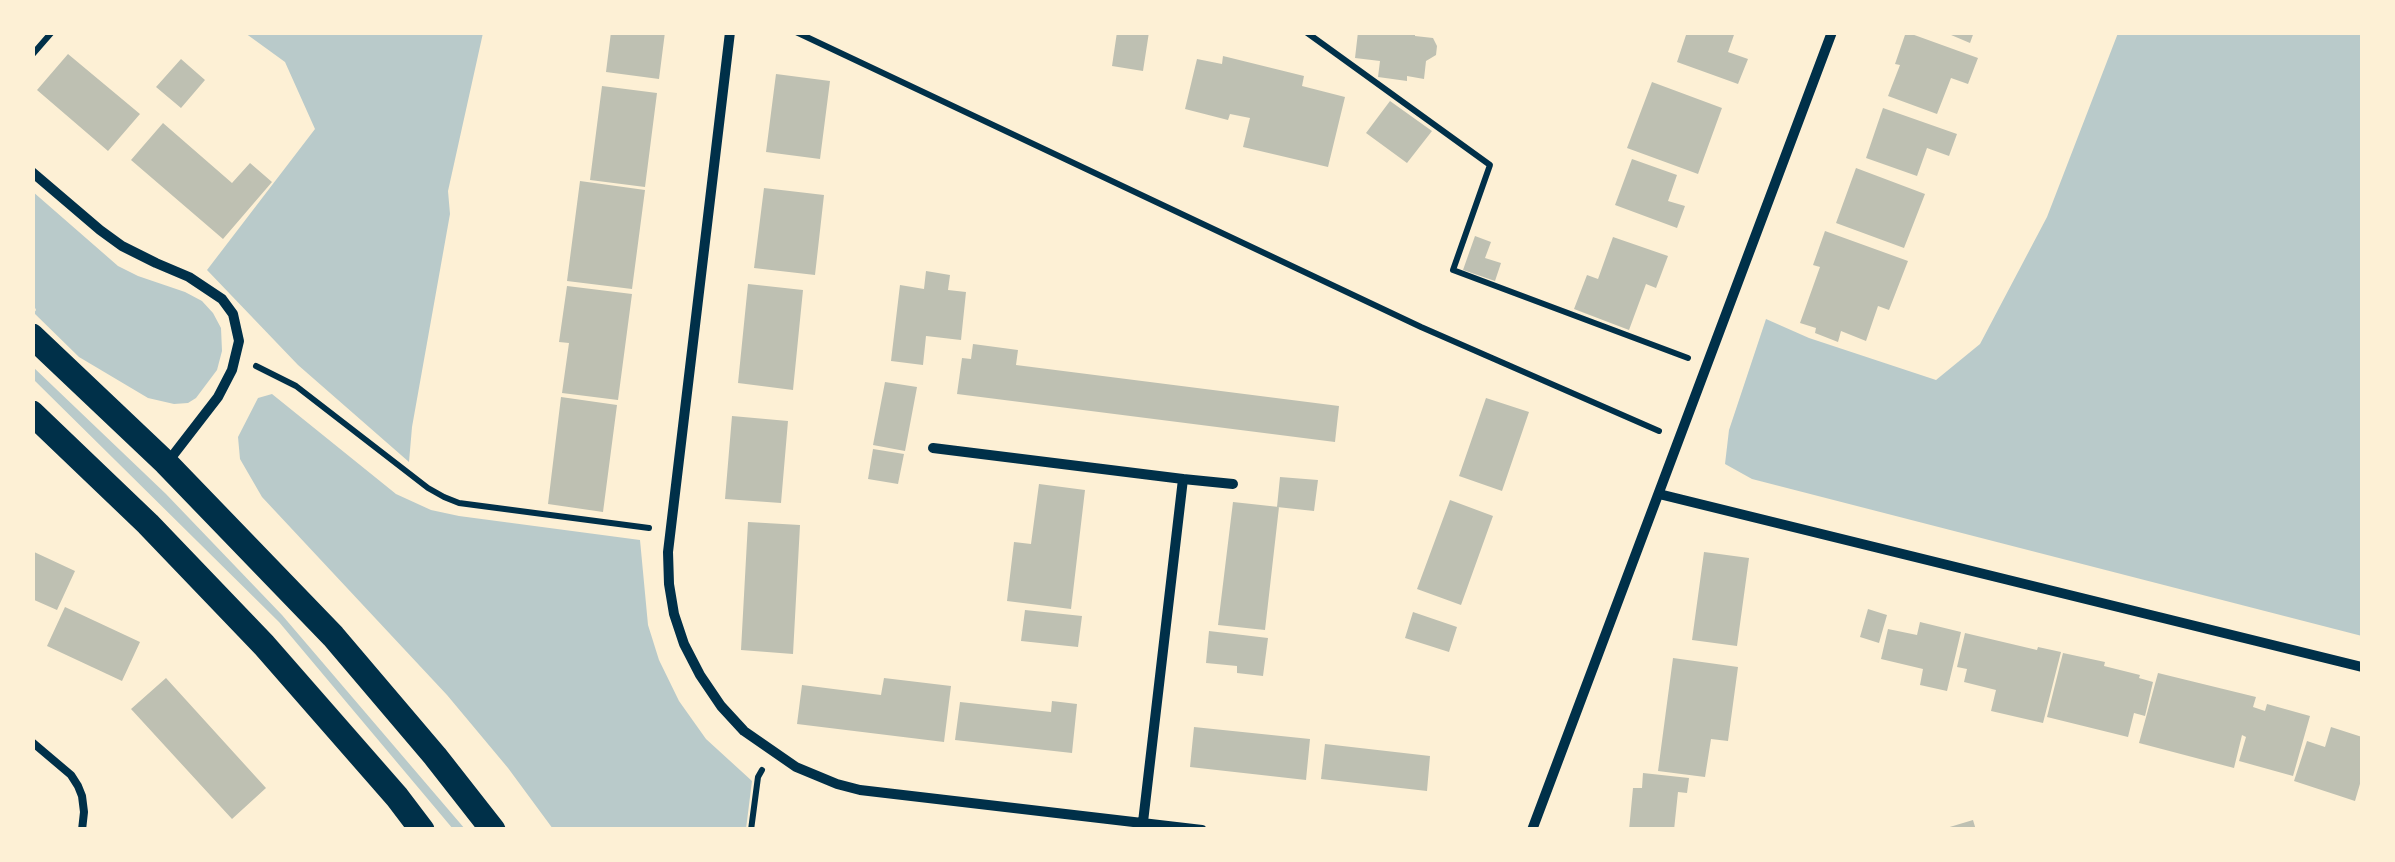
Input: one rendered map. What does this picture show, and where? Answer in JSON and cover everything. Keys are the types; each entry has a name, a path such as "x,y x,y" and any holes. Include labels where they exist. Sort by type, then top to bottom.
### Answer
{"main road":[{"path":"32,336 166,464 334,636 493,830"},
{"path":"32,412 148,524 264,645 422,830"}],"street":[{"path":"730,32 670,530 669,584 678,628 690,659 744,731 818,777 860,790 1202,830"},
{"path":"1532,830 1832,32"},
{"path":"32,172 122,246 190,277 222,299 233,314 239,341 232,370 218,397 166,464"},
{"path":"934,448 1233,484"},
{"path":"1143,822 1183,479"},
{"path":"1659,494 2362,667"}],"lane":[{"path":"32,742 71,775 78,786 84,812 82,830"}],"path":[{"path":"32,55 52,32"},
{"path":"796,32 1421,327 1678,439"},
{"path":"1306,32 1490,164 1453,270 1708,365"},
{"path":"261,369 296,386 428,488 459,503 670,530"},
{"path":"750,830 758,776 774,753"}],"shaded area":[{"path":"245,33 483,33 448,191 450,214 409,462 298,365 207,270 315,129 285,62"},
{"path":"2118,33 2362,33 2362,636 1752,479 1725,464 1729,430 1766,319 1809,338 1936,380 1980,344 2047,217"},
{"path":"32,191 118,266 185,292 213,313 221,328 222,351 217,370 196,398 174,404 148,398 79,357 34,313"},
{"path":"32,366 166,494 282,615 465,829 453,829 279,622 33,379"},
{"path":"272,394 396,494 431,510 640,540 648,625 659,660 679,701 706,739 752,781 746,829 553,829 447,695 262,497 240,459 238,437 258,398"}],"building":[{"path":"611,32 665,32 659,79 606,72"},
{"path":"1117,32 1149,32 1143,71 1112,66"},
{"path":"1358,32 1415,32 1415,36 1433,38 1436,55 1426,61 1424,79 1378,77 1380,61 1355,58"},
{"path":"1687,32 1735,32 1728,52 1748,59 1738,84 1677,62"},
{"path":"1906,32 1978,58 1968,84 1951,78 1937,114 1888,96 1900,65 1895,64"},
{"path":"1944,32 1974,32 1970,43"},
{"path":"68,54 140,114 108,151 37,90"},
{"path":"1223,56 1304,76 1302,86 1345,97 1328,167 1243,147 1250,118 1230,114 1228,120 1185,109 1197,59 1222,64"},
{"path":"181,59 205,80 181,108 156,87"},
{"path":"776,74 830,81 820,159 766,152"},
{"path":"1652,82 1722,108 1698,174 1627,148"},
{"path":"602,86 657,93 645,187 590,180"},
{"path":"1390,101 1432,131 1407,163 1366,133"},
{"path":"1883,108 1957,134 1949,156 1927,148 1917,176 1866,158"},
{"path":"163,123 232,183 250,163 272,182 223,239 131,160"},
{"path":"1632,159 1677,175 1668,201 1685,206 1677,228 1615,205"},
{"path":"1856,168 1925,194 1904,248 1836,223"},
{"path":"580,181 645,190 632,289 567,281"},
{"path":"764,188 824,195 815,275 754,268"},
{"path":"1825,231 1908,261 1889,310 1878,306 1866,341 1841,331 1838,342 1800,323 1820,267 1813,265"},
{"path":"1475,236 1491,242 1485,258 1501,263 1495,281 1463,270"},
{"path":"1613,237 1668,256 1656,288 1646,284 1629,330 1574,309 1587,275 1598,279"},
{"path":"926,271 950,275 948,290 966,292 961,340 926,336 923,365 891,361 900,285 924,289"},
{"path":"748,284 803,290 793,390 738,383"},
{"path":"567,286 632,294 618,400 562,393 569,343 559,342"},
{"path":"973,344 1018,350 1016,365 1339,406 1335,442 957,394 962,358 971,359"},
{"path":"885,382 917,387 905,451 873,445"},
{"path":"561,397 617,405 603,512 548,504"},
{"path":"1486,398 1529,412 1502,491 1459,476"},
{"path":"732,416 788,421 781,503 725,499"},
{"path":"873,449 904,454 898,484 868,479"},
{"path":"1280,477 1318,480 1314,511 1277,507"},
{"path":"1039,484 1085,490 1071,609 1007,601 1014,542 1031,544"},
{"path":"1450,500 1493,516 1461,605 1417,589"},
{"path":"1233,502 1279,507 1265,630 1218,625"},
{"path":"748,522 800,525 793,654 741,650"},
{"path":"32,551 75,571 57,610 32,599"},
{"path":"1704,552 1749,558 1737,646 1692,640"},
{"path":"65,607 140,642 122,681 47,646"},
{"path":"1868,609 1887,615 1879,643 1860,637"},
{"path":"1025,610 1082,616 1078,647 1021,641"},
{"path":"1413,612 1457,627 1449,652 1405,638"},
{"path":"1920,622 1961,632 1947,691 1920,685 1923,669 1881,659 1888,629 1917,635"},
{"path":"1209,631 1268,638 1263,676 1237,673 1237,666 1206,663"},
{"path":"1965,633 2061,652 2043,723 1991,711 1996,690 1964,682 1967,669 1957,667"},
{"path":"2063,653 2105,662 2104,666 2153,682 2145,716 2134,713 2128,737 2047,717"},
{"path":"1673,658 1738,667 1728,741 1711,739 1705,777 1658,771"},
{"path":"2158,673 2256,697 2253,707 2265,711 2267,704 2310,716 2293,776 2239,761 2246,737 2242,735 2234,768 2139,743"},
{"path":"166,678 266,788 232,819 131,709"},
{"path":"884,678 951,686 944,742 797,724 802,685 881,695"},
{"path":"1052,701 1077,704 1072,753 955,740 960,702 1051,712"},
{"path":"1194,727 1310,739 1306,780 1190,767"},
{"path":"2331,727 2362,737 2362,777 2355,801 2294,781 2307,741 2325,747"},
{"path":"1325,744 1430,756 1427,791 1321,779"},
{"path":"1643,773 1689,778 1687,793 1678,792 1674,830 1629,830 1633,788 1642,788"},
{"path":"1973,820 1976,830 1943,830 1943,829"}]}
